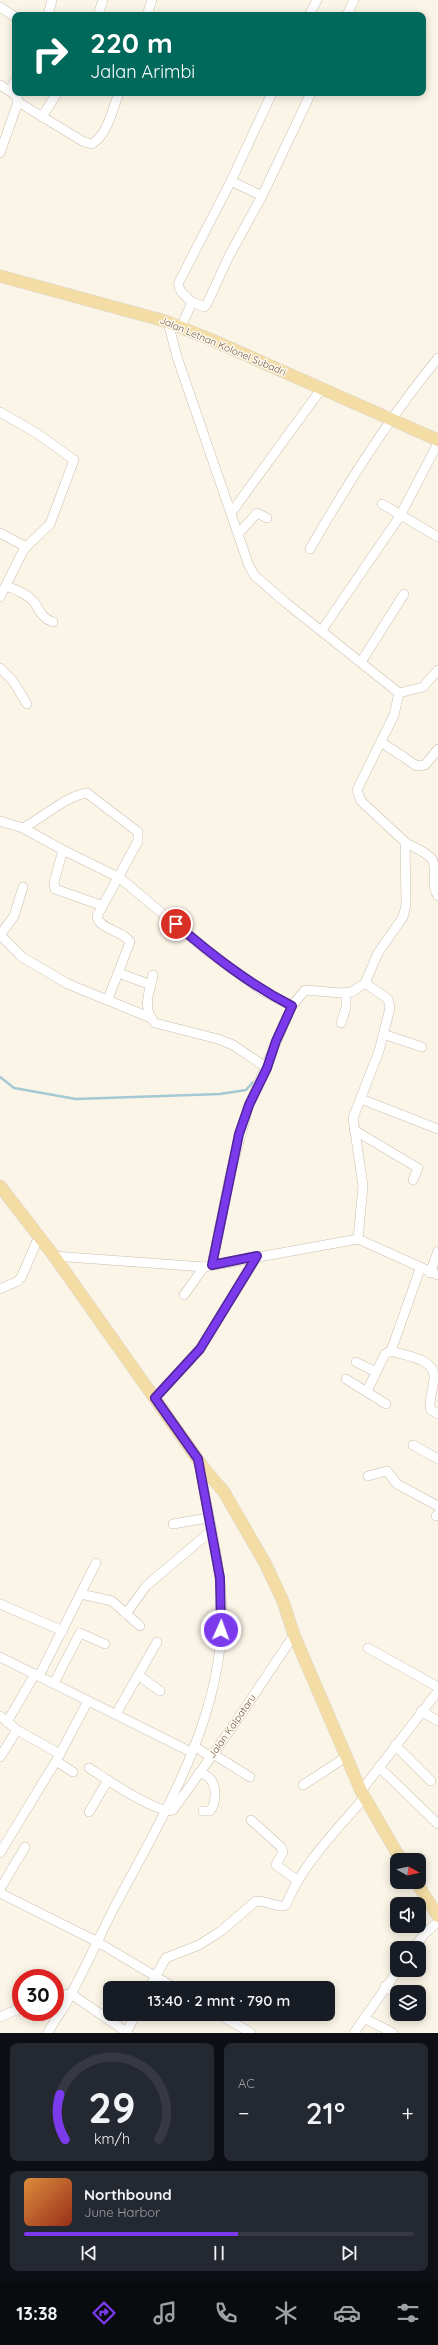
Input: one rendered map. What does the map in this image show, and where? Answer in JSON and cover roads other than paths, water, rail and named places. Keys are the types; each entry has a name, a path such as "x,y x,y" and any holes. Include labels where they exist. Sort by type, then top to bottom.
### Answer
{"main road":[{"name":"Jalan Letnan Kolonel Subadri","path":"0,276 168,322 391,418 438,441"},
{"path":"0,1186 54,1256 198,1459 224,1492 261,1557 283,1602 294,1635 362,1794 397,1853"},
{"path":"421,1889 438,1916"}],"street":[{"path":"99,12 103,0"},
{"path":"148,12 152,0"},
{"path":"310,12 316,0"},
{"path":"348,12 354,0"},
{"path":"48,12 50,1"},
{"path":"0,7 12,15"},
{"path":"0,85 10,90 12,86"},
{"path":"0,153 18,102 17,96"},
{"path":"42,117 55,96"},
{"path":"18,102 84,142 92,144 98,140 106,127 118,96"},
{"path":"271,96 231,182 179,282 178,287 181,292 200,307 204,307 207,304 228,258 262,196 311,96"},
{"path":"231,182 262,196"},
{"path":"181,327 192,302"},
{"path":"168,322 177,357 238,534 255,576 398,693"},
{"path":"310,549 337,500 391,418 438,358"},
{"path":"231,513 322,388"},
{"path":"0,412 38,434 74,460 50,524 26,547 0,597"},
{"path":"322,630 400,516 438,441"},
{"path":"382,504 400,516 438,537"},
{"path":"238,534 257,513 267,518"},
{"path":"0,533 26,547"},
{"path":"6,586 18,590 33,601 44,618 53,622"},
{"path":"361,662 404,594"},
{"path":"0,668 12,681 27,704"},
{"path":"398,693 423,687 438,670"},
{"path":"398,693 394,715 358,785 357,796 405,842 436,861 434,887 438,896"},
{"path":"381,742 417,766 426,765 438,749"},
{"path":"23,828 74,796 90,794 138,832 138,841 120,878 98,916 99,922 126,937 130,942 108,999"},
{"path":"0,821 23,828 63,850 120,878 206,950 261,990 292,1006"},
{"path":"184,1295 208,1266 239,1134 249,1105 267,1068 276,1041 292,1006 305,990 346,993 357,990 365,983 378,954 403,917 406,906 405,842"},
{"path":"63,850 54,882 55,889 103,906"},
{"path":"23,887 19,904 9,924 1,934 22,956 68,984 108,999 115,1005 151,1018 159,1025 218,1039 233,1046 267,1068"},
{"path":"119,973 151,985"},
{"path":"151,1018 147,999 153,974"},
{"path":"358,1239 363,1186 353,1118 379,1051 390,1008 388,1000 365,983"},
{"path":"342,1023 346,1008 346,993"},
{"path":"383,1034 422,1047"},
{"path":"361,1099 438,1129"},
{"path":"354,1130 418,1168 413,1180"},
{"path":"0,1289 18,1281 22,1276 39,1236"},
{"path":"54,1256 208,1266 358,1239 420,1269 434,1274 438,1251"},
{"path":"155,1398 200,1349 257,1256"},
{"path":"367,1391 385,1354 391,1351 420,1269"},
{"path":"391,1351 426,1362 431,1366 436,1378 430,1407 434,1413 438,1414"},
{"path":"356,1362 376,1372"},
{"path":"346,1379 386,1404"},
{"path":"413,1445 438,1459"},
{"path":"48,2033 71,1994 96,1941 165,1811 192,1751 212,1697 220,1644 220,1578 198,1459"},
{"path":"368,1476 387,1471 397,1484 438,1506"},
{"path":"173,1524 208,1518"},
{"path":"126,1614 146,1586 211,1531"},
{"path":"73,1772 58,1758 3,1719 37,1675 64,1629 96,1563"},
{"path":"81,1594 112,1601 140,1626"},
{"path":"0,1604 64,1629 80,1633 105,1644"},
{"path":"54,1683 80,1633"},
{"name":"Jalan Kalpataru","path":"165,1811 177,1806 294,1635"},
{"path":"116,1714 156,1642"},
{"path":"368,1648 438,1687"},
{"path":"0,1657 192,1751 250,1777"},
{"path":"138,1675 160,1691"},
{"path":"152,1981 166,1958 199,1945 221,1931 256,1901 285,1906 297,1880 362,1794 395,1744 438,1690"},
{"path":"0,1853 58,1758 88,1701"},
{"path":"421,1711 438,1720"},
{"path":"0,1757 17,1730"},
{"path":"395,1744 431,1781"},
{"path":"303,1785 346,1758"},
{"path":"379,1767 438,1824"},
{"path":"89,1768 165,1811"},
{"path":"200,1772 211,1779 214,1789 212,1808 210,1811 204,1811"},
{"path":"90,1812 108,1780"},
{"path":"251,1820 281,1847 283,1852 276,1865 297,1880"},
{"path":"0,1889 25,1847"},
{"path":"0,1894 96,1941 163,1981"},
{"path":"419,1941 425,1933 438,1922"},
{"path":"354,2033 393,1977"},
{"path":"386,1986 390,1989"},
{"path":"64,1995 71,1994 127,2032 132,2021"},
{"path":"0,2017 12,2012"},
{"path":"364,2018 393,2033"},
{"path":"230,2021 251,2033"}],"waterway":[{"path":"0,1077 14,1088 76,1099 220,1094 246,1090 253,1082"}]}
